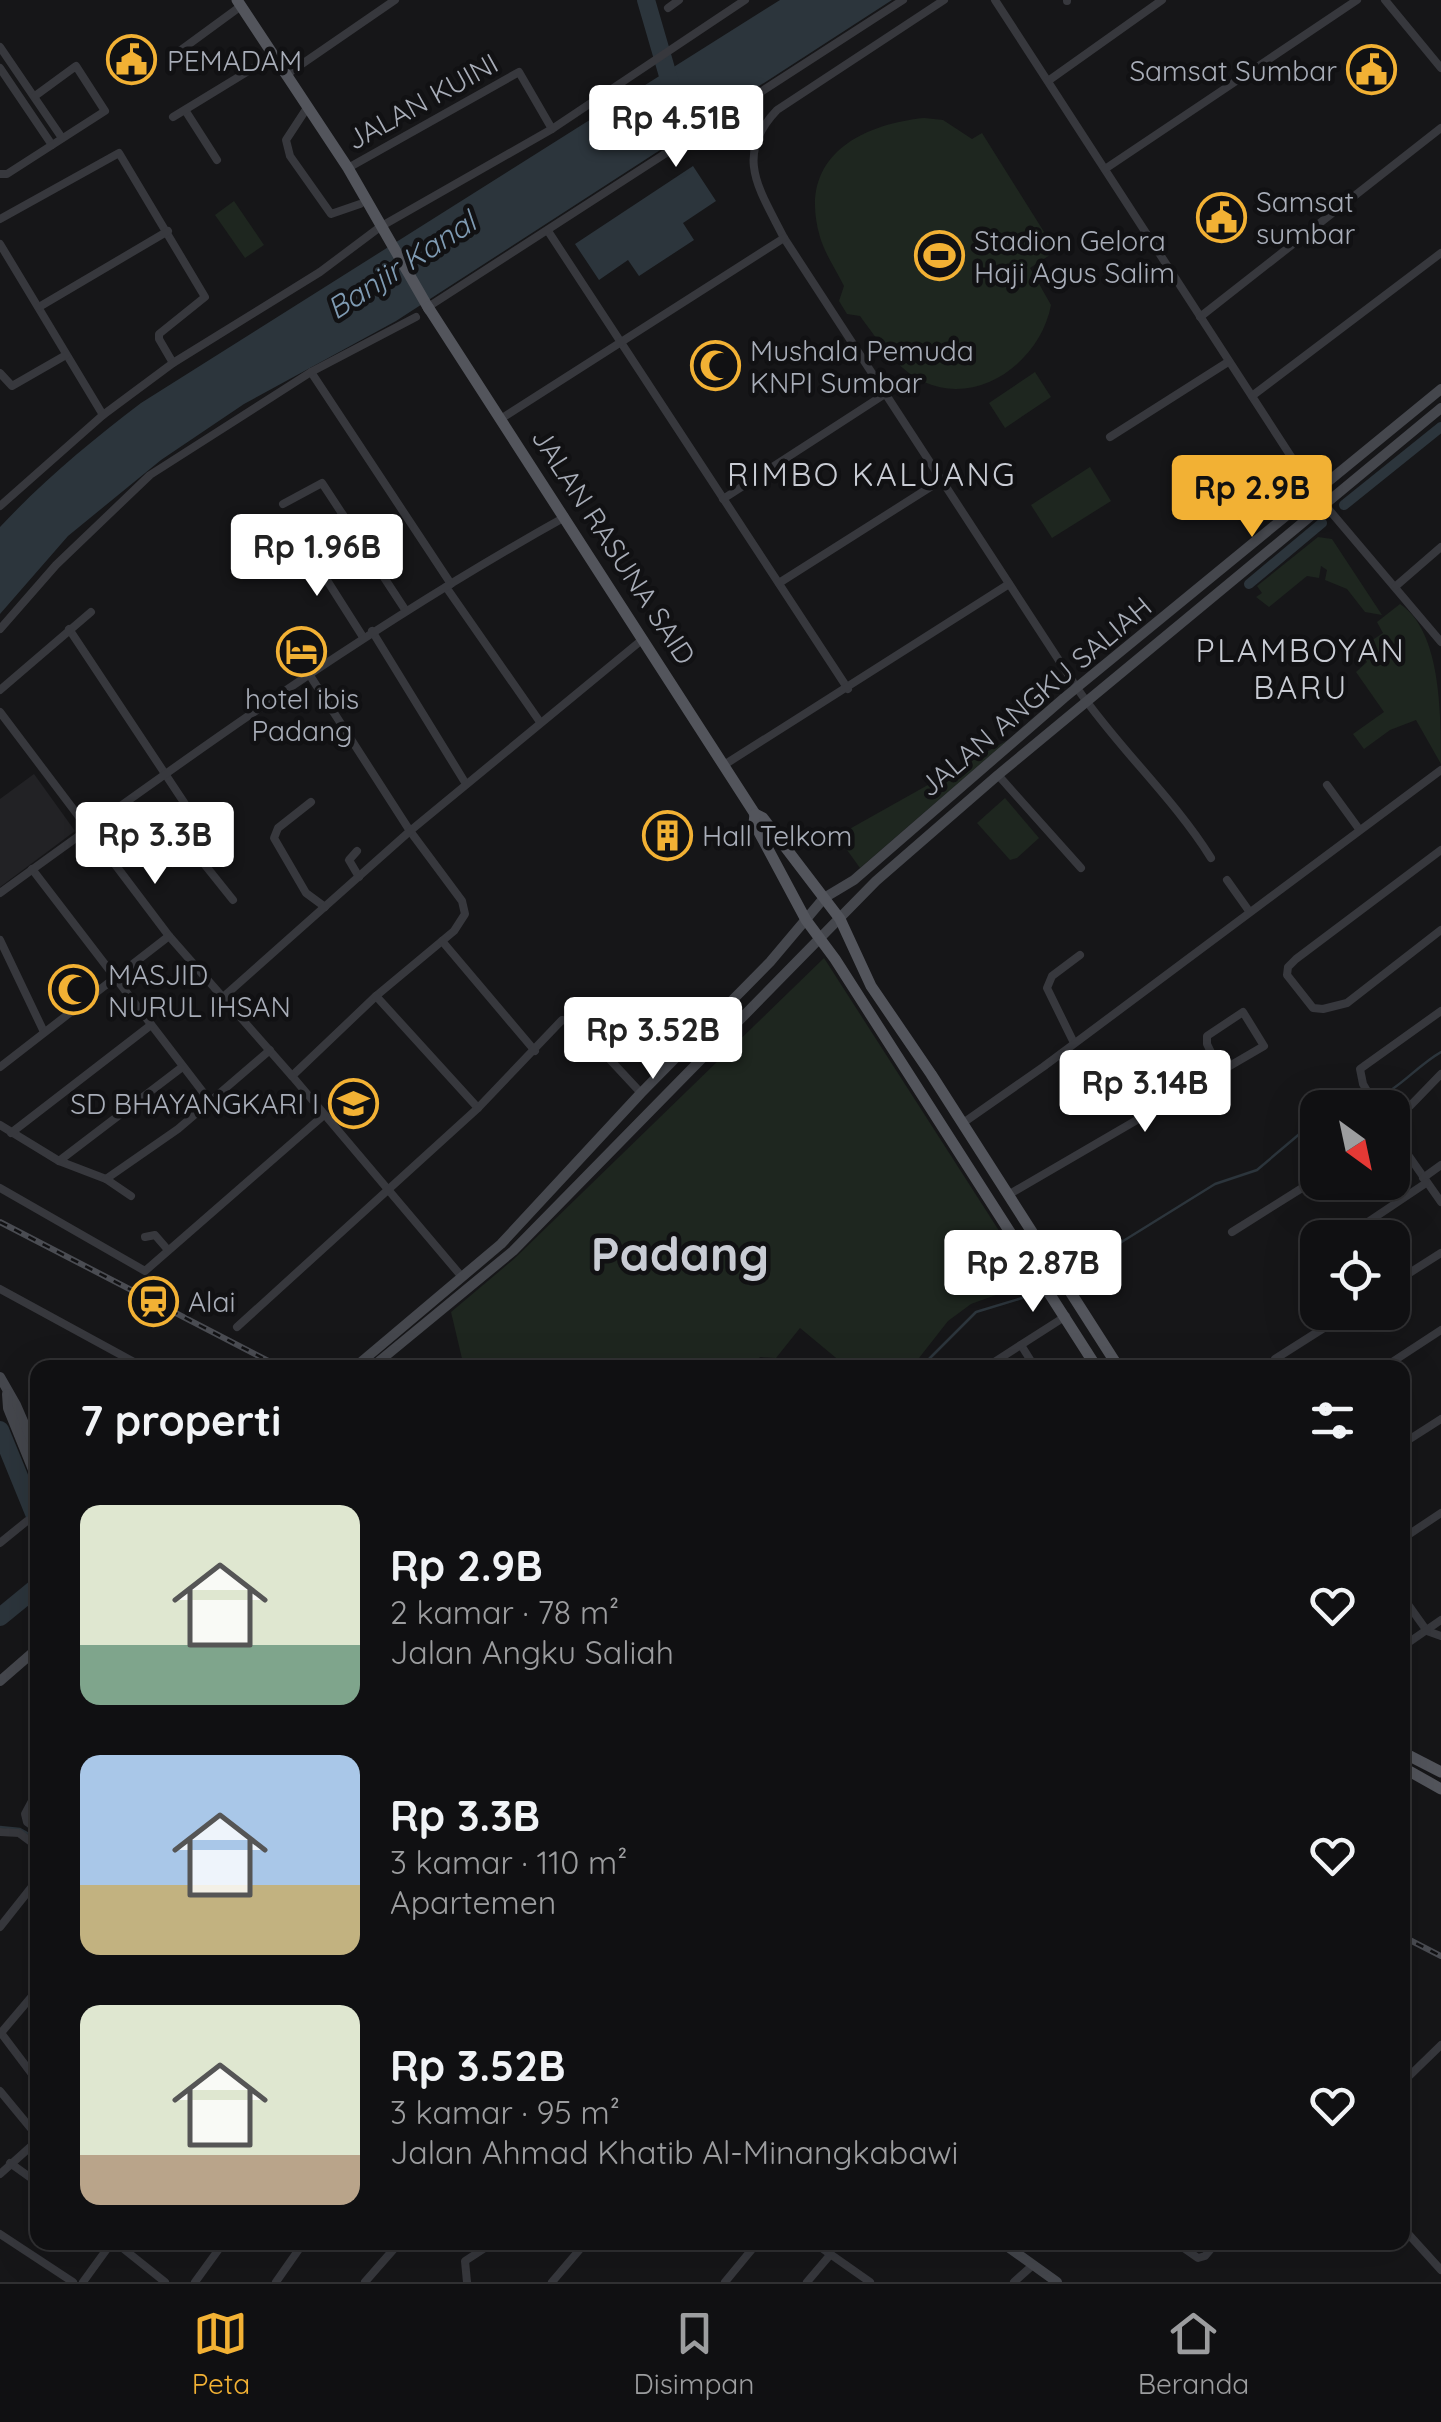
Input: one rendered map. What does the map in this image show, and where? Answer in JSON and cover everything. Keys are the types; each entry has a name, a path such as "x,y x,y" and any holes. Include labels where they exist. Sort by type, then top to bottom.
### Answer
{"main road":[{"name":"JALAN RASUNA SAID","path":"239,3 348,168 428,308 754,814"},
{"name":"JALAN ANGKU SALIAH","path":"824,898 846,886 1078,688 1441,389"},
{"name":"JALAN ANGKU SALIAH","path":"381,1360 513,1251 857,899 998,774 1441,408"},
{"path":"1093,1360 806,920 754,823 754,814 763,818 840,919 872,986 1114,1360"},
{"path":"363,1360 501,1244 770,962 824,898"},
{"path":"549,1192 561,1204"},
{"path":"0,1377 30,1437"},
{"path":"7,1394 8,1408 30,1462"},
{"path":"0,1680 30,1655"},
{"path":"1410,1756 1441,1772"},
{"path":"1410,1771 1441,1788"},
{"path":"1012,2250 1057,2282"}],"street":[{"path":"286,75 395,0"},
{"path":"668,8 679,0"},
{"path":"0,506 103,415 173,363 552,128 745,0"},
{"path":"428,308 903,0"},
{"path":"944,0 777,110 765,123 752,150 754,172 784,238 1086,701 1170,799 1211,858"},
{"path":"995,0 1314,492 1441,642"},
{"path":"1048,81 1162,0"},
{"path":"1105,169 1357,0"},
{"path":"1386,0 1441,68"},
{"path":"170,58 239,3"},
{"path":"0,47 62,138"},
{"path":"173,117 274,56"},
{"path":"0,174 7,174 103,114 104,106 76,66 22,100"},
{"path":"0,68 52,145"},
{"name":"JALAN KUINI","path":"348,168 519,72 552,128"},
{"path":"184,110 217,160"},
{"path":"305,110 287,136 288,151 331,214 360,204"},
{"path":"1200,317 1441,128"},
{"path":"0,220 118,152 206,297 158,336 173,363"},
{"path":"39,307 168,231"},
{"path":"548,231 848,689"},
{"path":"502,418 784,238"},
{"path":"0,244 103,415"},
{"path":"1252,396 1441,253"},
{"path":"0,629 56,565 135,486 180,453 310,372 416,317"},
{"path":"0,373 12,386 66,355"},
{"path":"1110,437 1228,362"},
{"path":"310,372 540,722"},
{"path":"723,499 885,394"},
{"path":"779,583 943,479"},
{"path":"283,504 321,482 406,611"},
{"path":"0,489 7,498"},
{"path":"343,515 302,542 363,637"},
{"path":"0,892 87,827 372,631 565,517"},
{"path":"1396,586 1441,547"},
{"path":"724,764 1009,584"},
{"path":"0,690 91,612"},
{"path":"69,628 200,827 193,850 173,864"},
{"path":"372,631 466,784"},
{"path":"221,998 410,831 643,639"},
{"path":"292,1076 376,996 442,941 463,921 465,914 462,902 410,831 309,674"},
{"path":"0,712 169,936 462,1277"},
{"path":"962,1123 1441,770"},
{"path":"998,774 1081,868"},
{"path":"1327,784 1359,829"},
{"path":"311,802 278,828 274,838 306,894 325,907"},
{"path":"193,850 233,900"},
{"path":"358,850 349,860 359,877"},
{"path":"1441,850 1296,959 1288,966 1287,975 1313,1008 1347,1003 1441,930"},
{"path":"32,869 208,1100"},
{"path":"1227,880 1249,911"},
{"path":"1,1064 169,936"},
{"path":"0,940 44,1032"},
{"path":"442,941 535,1051"},
{"path":"1074,1043 1047,988 1052,976 1080,954"},
{"path":"376,996 478,1108"},
{"path":"1008,1195 1264,1046 1243,1012 1206,1036 1220,1071"},
{"path":"1365,1090 1360,1074 1362,1066 1441,1012"},
{"path":"237,1327 478,1108 556,1026 570,1019 641,1093"},
{"path":"11,1133 151,1025"},
{"path":"106,1179 178,1129 270,1050"},
{"path":"59,1161 181,1068"},
{"path":"1410,1106 1441,1074"},
{"path":"0,1188 145,1271 324,1115"},
{"path":"0,1125 59,1161 106,1179 124,1195"},
{"path":"1410,1160 1441,1202"},
{"path":"1369,1220 1441,1165"},
{"path":"1232,1232 1300,1189"},
{"path":"145,1237 155,1235 168,1250"},
{"path":"1410,1273 1441,1253"},
{"path":"0,1289 136,1360"},
{"path":"1003,1360 1066,1316"},
{"path":"1275,1360 1321,1330"},
{"path":"1395,1360 1441,1330"},
{"path":"1021,1345 1030,1360"},
{"path":"1410,1439 1441,1419"},
{"path":"1410,1533 1441,1512"},
{"path":"0,1544 30,1520"},
{"path":"1410,1607 1427,1630 1441,1636"},
{"path":"1410,1642 1441,1620"},
{"path":"0,1832 19,1834 30,1842"},
{"path":"0,1927 30,1890"},
{"path":"30,1998 0,2033 30,2072"},
{"path":"1410,2075 1441,2046"},
{"path":"0,2092 30,2128"},
{"path":"0,2174 30,2145"},
{"path":"10,2163 30,2177"},
{"path":"0,2234 73,2282"},
{"path":"1410,2235 1441,2270"},
{"path":"84,2282 108,2250"},
{"path":"124,2250 165,2282"},
{"path":"196,2282 218,2250"},
{"path":"276,2282 298,2250"},
{"path":"365,2282 393,2250"},
{"path":"467,2282 464,2262 482,2250"},
{"path":"552,2282 579,2250"},
{"path":"725,2282 751,2250"},
{"path":"823,2250 870,2282"},
{"path":"1186,2250 1198,2258 1210,2250"},
{"path":"807,2282 830,2256"},
{"path":"1014,2282 1033,2265"}],"shaded area":[{"name":"Stadion Gelora Haji Agus Salim","path":"924,118 943,120 972,139 982,133 1056,251 1030,268 1051,305 1035,344 1005,374 966,388 945,388 914,377 888,353 860,316 847,314 839,301 844,286 822,243 815,210 817,186 838,151 876,129"},
{"path":"234,201 264,245 245,258 215,215"},
{"path":"1035,372 1051,397 1005,428 989,403"},
{"path":"1090,467 1111,501 1052,538 1031,505"},
{"path":"1318,537 1332,539 1382,615 1365,612 1347,589 1325,580 1327,570 1321,566 1319,578 1307,576 1269,607 1256,597 1262,593 1257,586"},
{"path":"1400,604 1414,617 1431,653 1439,698 1441,764 1416,720 1390,730 1364,749 1353,734 1384,712 1356,672 1367,662 1359,649 1383,633 1377,622"},
{"path":"1008,740 860,868 837,836"},
{"path":"34,774 75,831 0,887 0,799"},
{"path":"1005,798 1039,838 1010,860 977,823"},
{"path":"824,958 1032,1282 971,1304 948,1321 917,1360 839,1360 800,1328 776,1358 757,1360 462,1360 451,1312 514,1259"}],"water":[{"name":"Banjir Kanal","path":"780,0 892,0 396,321 244,404 161,460 68,536 0,614 0,527 122,417"},
{"path":"693,166 716,201 683,223 694,240 639,276 628,260 599,280 575,244"}],"waterway":[{"path":"646,0 673,93"},
{"path":"1344,505 1441,427"},
{"path":"1249,584 1322,523"},
{"path":"1391,1090 1441,1052"},
{"path":"1064,1272 1099,1256 1215,1184 1257,1170 1300,1134"},
{"path":"928,1360 976,1312 1022,1298 1040,1287"},
{"path":"0,1430 30,1503"},
{"path":"0,1617 30,1593"},
{"path":"0,1827 30,1835"}],"railway":[{"path":"0,1222 267,1360"},
{"path":"1410,1940 1441,1956"}],"place":[{"name":"PEMADAM","path":"132,60"},
{"name":"Samsat Sumbar","path":"1372,70"},
{"name":"Samsat sumbar","path":"1221,217"},
{"name":"Stadion Gelora Haji Agus Salim","path":"939,256"},
{"name":"Mushala Pemuda KNPI Sumbar","path":"715,366"},
{"name":"hotel ibis Padang","path":"302,651"},
{"name":"Hall Telkom","path":"667,835"},
{"name":"MASJID NURUL IHSAN","path":"73,990"},
{"name":"SD BHAYANGKARI I","path":"354,1103"},
{"name":"Alai","path":"153,1301"}],"district":[{"name":"RIMBO KALUANG","path":"872,474"},
{"name":"PLAMBOYAN BARU","path":"1301,668"},
{"name":"Padang","path":"680,1253"}]}
